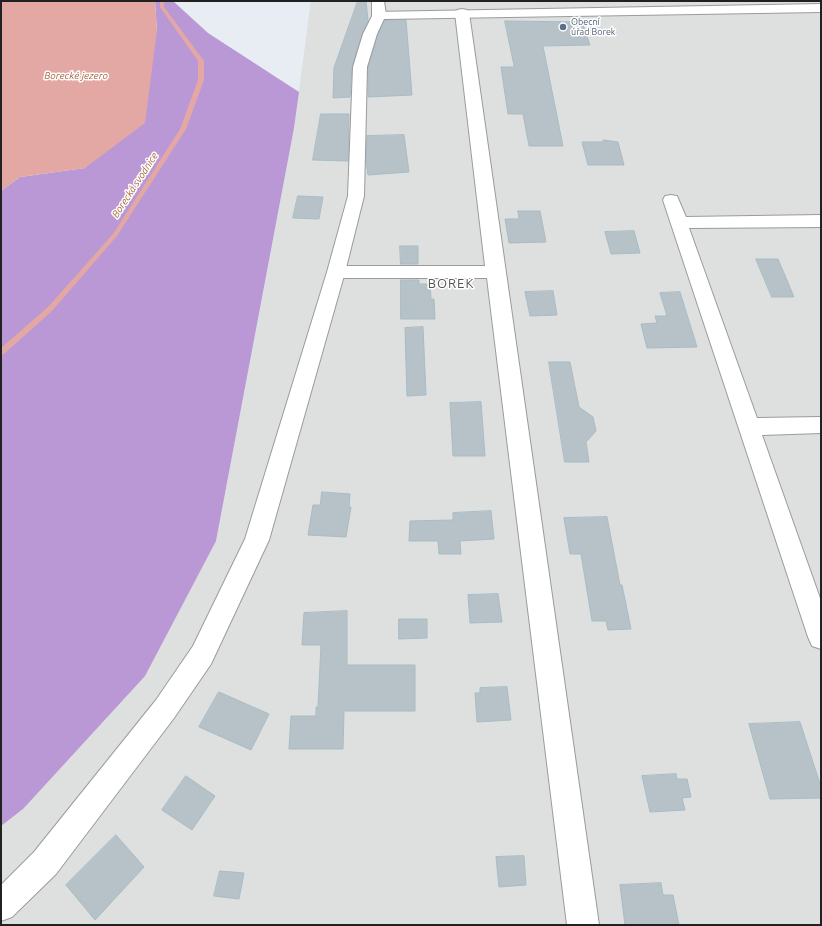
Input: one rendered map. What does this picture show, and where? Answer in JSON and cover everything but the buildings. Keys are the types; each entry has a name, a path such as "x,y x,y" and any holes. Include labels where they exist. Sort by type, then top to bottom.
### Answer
{"street":[{"path":"1,906 45,863 165,709 202,655 257,540 336,272 356,196 360,67 378,8 462,13 821,8"},
{"path":"462,13 495,272 583,925"},
{"path":"671,200 821,637"},
{"path":"678,223 821,221"},
{"path":"336,272 495,272"},
{"path":"748,428 821,425"}],"shaded area":[{"path":"155,1 173,1 208,33 299,92 294,128 216,541 145,676 23,809 1,826 1,191 20,177 85,168 157,30"},
{"path":"311,1 821,1 821,925 1,925 1,826 23,809 216,541 294,128"}],"water":[{"name":"Borecké jezero","path":"1,1 155,1 157,30 145,123 85,168 20,177 1,191"}],"waterway":[{"name":"Borecká svodnice","path":"1,352 50,309 115,235 183,129 201,80 201,61 162,7 162,1"}],"place":[{"name":"Obecní úřad Borek","path":"563,27"}],"district":[{"name":"BOREK","path":"451,284"}]}
